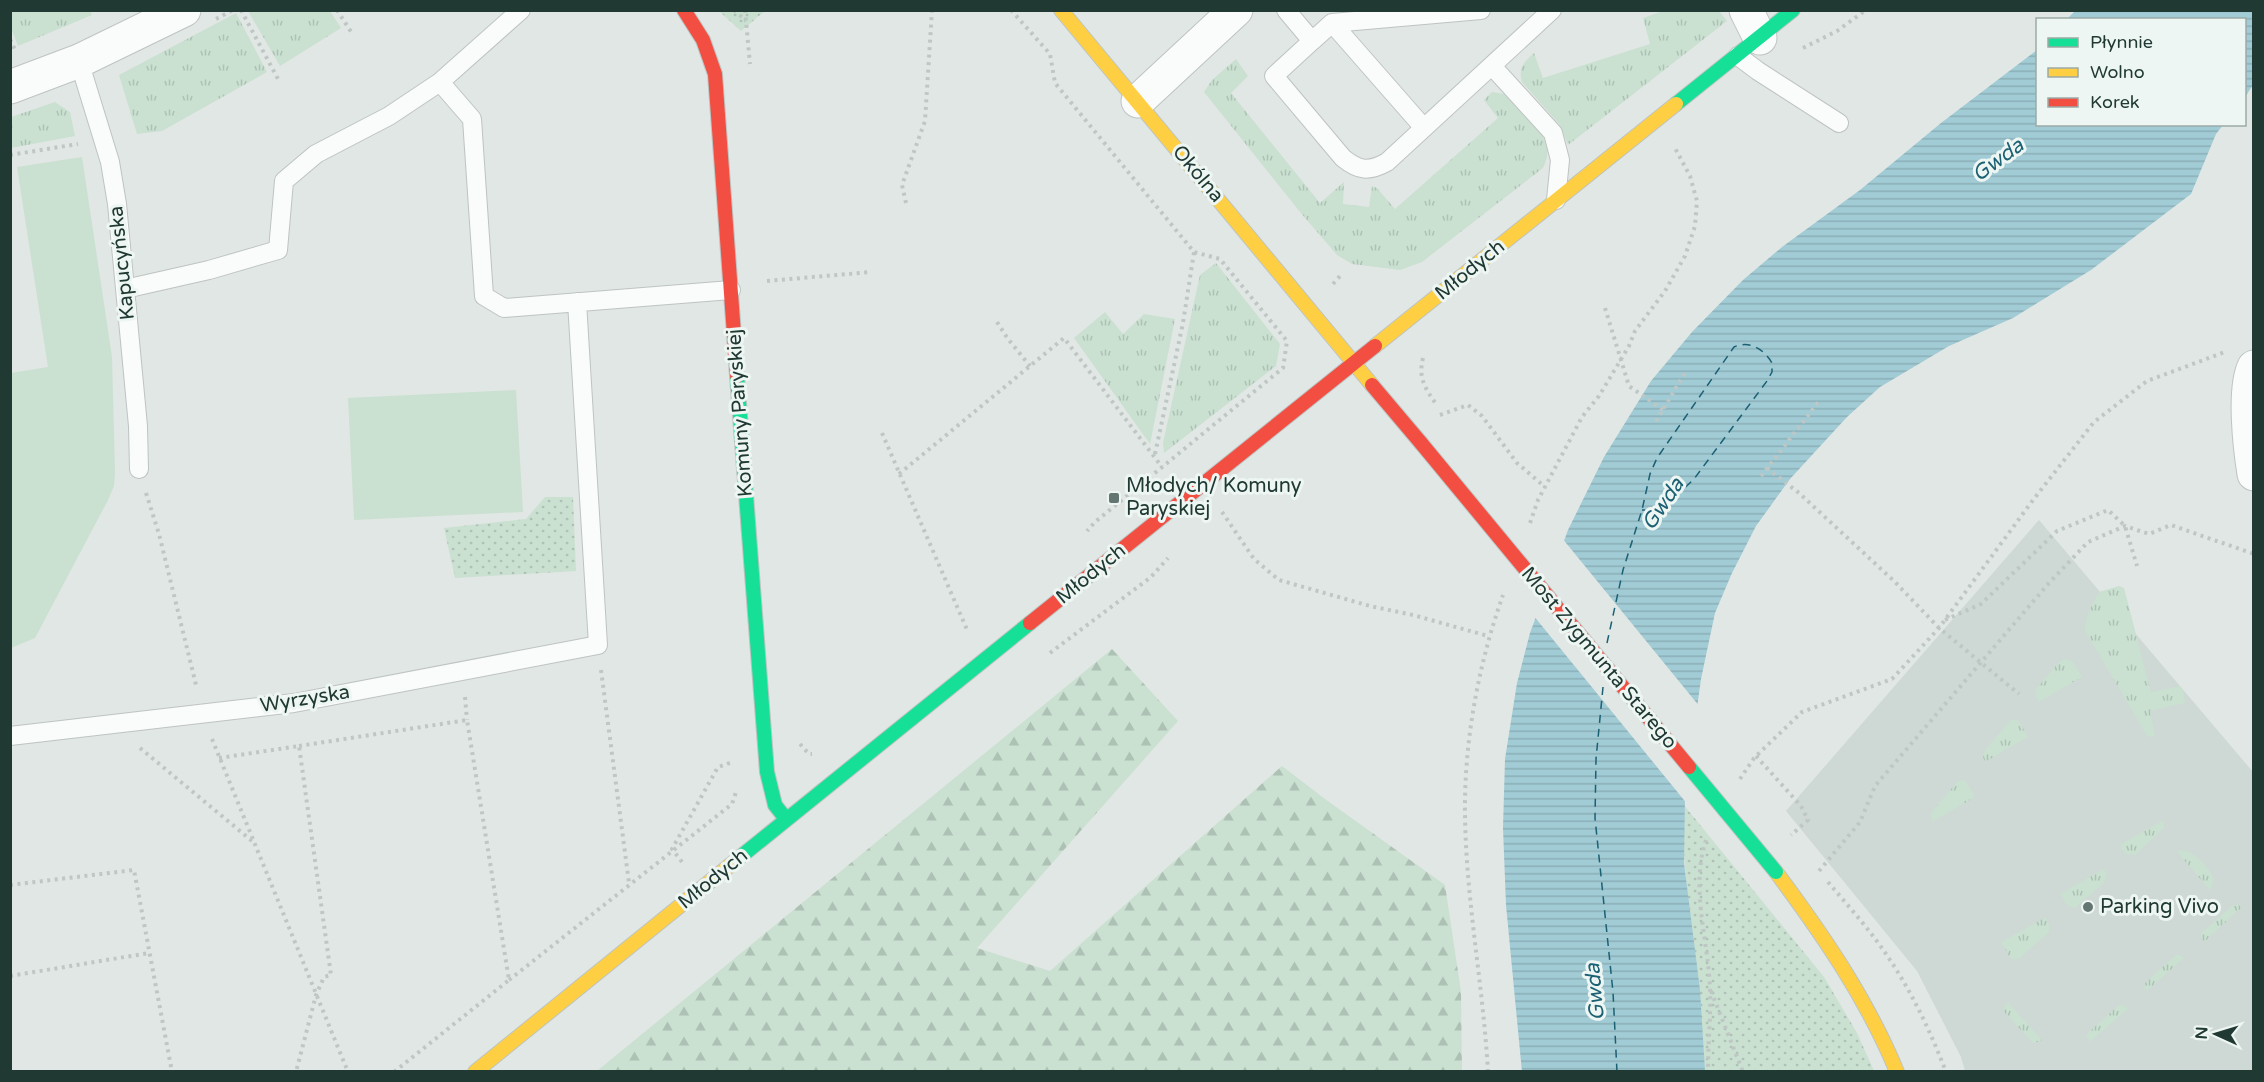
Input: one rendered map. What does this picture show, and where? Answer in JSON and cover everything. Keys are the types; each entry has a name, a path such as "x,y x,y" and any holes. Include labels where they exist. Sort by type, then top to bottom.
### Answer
{"street":[{"path":"10,87 80,61 184,10"},
{"name":"Komuny Paryskiej","path":"684,10 700,30 710,52 715,74 767,772 775,805 786,819"},
{"name":"Okólna","path":"1061,10 1355,364"},
{"path":"1138,101 1236,10"},
{"name":"Młodych","path":"475,1071 539,1022 786,819 1202,484 1355,364 1555,201 1748,35 1794,10"},
{"path":"2243,358 2249,397 2248,437 2253,474"},
{"name":"Most Zygmunta Starego","path":"1355,364 1776,872 1843,964 1876,1023 1897,1071"}],"lane":[{"path":"125,289 209,270 278,250 284,181 316,154 389,116 440,82 520,10"},
{"path":"1286,10 1312,41"},
{"path":"1481,10 1332,23 1274,76 1343,158 1354,167 1365,170 1374,169 1387,162 1552,10"},
{"path":"1332,23 1424,128"},
{"path":"1748,35 1758,71 1839,123"},
{"name":"Kapucyńska","path":"80,61 110,162 117,204 138,426 139,469"},
{"path":"1492,66 1553,133 1560,160 1555,201"},
{"path":"440,82 472,119 484,296 504,308 731,290"},
{"path":"577,302 598,645"},
{"name":"Wyrzyska","path":"10,735 294,703 598,645"}],"path":[{"path":"241,10 278,79"},
{"path":"337,10 353,35"},
{"path":"734,10 746,21"},
{"path":"746,10 750,69"},
{"path":"906,203 902,185 925,121 932,10"},
{"path":"1011,10 1050,54 1055,83 1194,252 1220,259 1287,341 1283,368 1095,522 1082,537"},
{"path":"10,155 83,143"},
{"path":"1155,455 1183,323 1194,252"},
{"path":"766,269 768,292"},
{"path":"767,281 871,272"},
{"path":"1605,308 1629,386 1663,410"},
{"path":"997,322 1030,366"},
{"path":"899,474 1064,338 1162,467"},
{"path":"1423,358 1420,376 1423,386 1448,422"},
{"path":"1734,788 1756,756 1802,712 1892,679 1939,628 2033,500 2094,422 2147,381 2243,358"},
{"path":"1656,421 1685,373"},
{"path":"1761,476 1820,400"},
{"path":"1442,413 1468,405 1482,416 1517,463 1545,487"},
{"path":"882,434 968,633"},
{"path":"1767,468 1799,493 1886,574 1939,628 2019,693"},
{"path":"139,469 159,534 203,714 253,842 348,1071"},
{"path":"1202,484 1254,559 1279,580 1488,636"},
{"path":"1944,620 1981,604 2057,531 2108,510 2125,526 2149,534 2171,525 2253,554"},
{"path":"2125,526 2137,566"},
{"path":"1820,871 1860,822 1875,786 2049,583 2088,543 2125,526"},
{"path":"960,640 978,625"},
{"path":"598,645 629,883"},
{"path":"219,758 467,720 509,980"},
{"path":"122,723 133,742 253,842"},
{"path":"799,738 801,746 809,754 821,752"},
{"path":"296,1071 316,995 324,977 331,975 299,746"},
{"path":"1756,756 1802,806 1808,820 1791,835"},
{"path":"672,849 718,767 736,761 736,771"},
{"path":"394,1071 672,849 732,804 736,792 736,781"},
{"path":"1787,830 1798,844"},
{"path":"1706,839 1698,894 1710,988 1708,1071"},
{"path":"1812,862 1876,940 1903,980 1932,1036 1946,1071"},
{"path":"10,885 134,870 172,1071"},
{"path":"10,976 149,952"},
{"path":"1710,988 1743,1071"}],"shaded area":[{"name":"Parking Vivo","path":"2039,520 2253,772 2253,1071 1965,1071 1961,1057 1917,971 1786,811"}],"green space":[{"path":"1666,10 1719,11 1727,21 1568,145 1560,125 1522,82 1521,69 1524,63 1534,53 1543,78 1650,44 1643,18"},
{"path":"10,11 90,11 92,15 18,46 11,28"},
{"path":"248,11 330,11 341,28 280,66"},
{"path":"719,11 765,11 741,31"},
{"path":"236,13 267,72 162,131 137,134 119,75"},
{"path":"1236,59 1248,76 1231,93 1320,203 1344,182 1343,204 1369,207 1372,186 1377,188 1395,209 1498,118 1484,100 1492,92 1504,94 1542,135 1547,148 1543,168 1422,262 1400,270 1352,264 1337,255 1300,212 1204,92 1212,80"},
{"path":"55,102 70,112 75,136 11,148 11,117"},
{"path":"82,157 112,357 114,486 35,638 11,648 11,373 48,367 17,167"},
{"path":"1216,263 1280,344 1276,366 1164,453 1163,443 1200,275"},
{"path":"1105,312 1123,334 1144,314 1175,319 1150,444 1074,338"},
{"path":"516,390 523,512 354,520 348,398"},
{"path":"545,497 573,497 576,571 455,578 444,528 526,519"},
{"path":"2119,586 2124,588 2151,692 2180,686 2183,690 2185,703 2150,711 2155,735 2153,737 2147,736 2085,631 2087,616 2099,592"},
{"path":"1112,649 1178,721 977,948 1050,971 1282,766 1445,885 1461,992 1462,1071 597,1071"},
{"path":"2064,659 2073,661 2082,677 2039,702 2035,696 2036,689"},
{"path":"2011,719 2019,721 2028,737 1985,762 1983,757 1985,750"},
{"path":"1958,781 1966,781 1975,797 1932,822 1933,810"},
{"path":"1679,799 1824,977 1857,1033 1874,1071 1703,1071"},
{"path":"2164,820 2164,828 2135,855 2125,854 2119,845"},
{"path":"2181,850 2194,855 2210,871 2213,885 2210,890 2177,852"},
{"path":"2104,869 2107,874 2104,883 2076,907 2072,908 2066,904 2060,894"},
{"path":"2233,905 2239,905 2241,908 2204,942 2201,933"},
{"path":"2046,917 2049,932 2019,959 2010,958 2001,942"},
{"path":"2176,955 2184,958 2147,991 2144,988 2145,983"},
{"path":"2008,1002 2042,1040 2032,1042 2004,1012 2003,1009"},
{"path":"2119,1005 2128,1009 2090,1042 2086,1036 2088,1033"}],"water":[{"path":"2075,11 2253,11 2253,85 2246,96 2246,18 2068,18"},
{"name":"Gwda","path":"2036,51 2036,126 2222,126 2216,134 2191,194 2091,270 2013,318 1949,346 1880,387 1847,417 1790,479 1756,526 1715,613 1701,679 1685,794 1684,863 1700,990 1705,1071 1522,1072 1506,905 1503,828 1505,759 1517,683 1530,633 1568,530 1604,457 1651,381 1692,332 1743,280 1782,247 1860,190 1941,123"}],"pier":[{"path":"1562,538 1700,707 1688,805 1533,615"}],"ferry route":[{"path":"1607,643 1623,570 1642,510 1650,474 1657,458 1734,347 1740,345 1756,347 1772,363 1772,372 1767,381 1694,479 1668,504 1653,510 1642,510"},
{"path":"1603,687 1596,759 1595,818 1613,992 1617,1072"}],"traffic: fast":[{"path":"1676,104 1793,10"},
{"path":"737,376 767,772 775,805 786,819"},
{"path":"734,862 1030,623"},
{"path":"1689,767 1776,872"}],"traffic: slow":[{"path":"1061,10 1372,385"},
{"path":"1375,346 1676,104"},
{"path":"475,1072 734,862"},
{"path":"1776,872 1843,968 1872,1019 1897,1072"}],"traffic: jam":[{"path":"684,10 703,40 715,74 737,376"},
{"path":"1030,623 1375,346"},
{"path":"1372,385 1421,443"},
{"path":"1421,443 1689,767"}],"place":[{"name":"Młodych/ Komuny Paryskiej","path":"1114,498"},
{"name":"Parking Vivo","path":"2088,907"}]}
